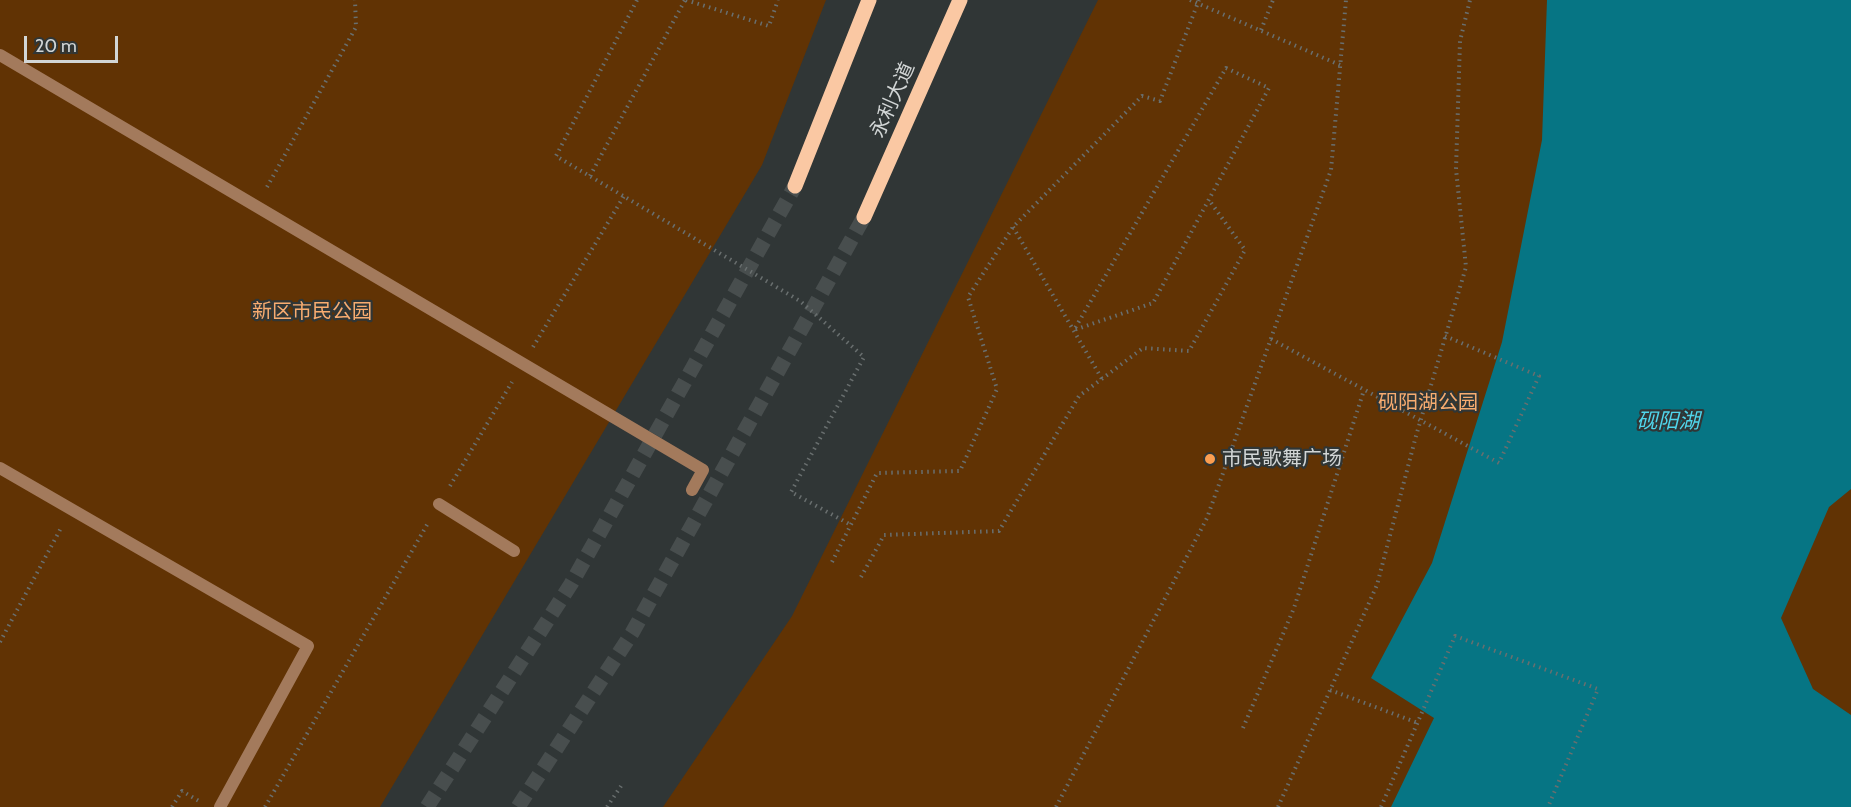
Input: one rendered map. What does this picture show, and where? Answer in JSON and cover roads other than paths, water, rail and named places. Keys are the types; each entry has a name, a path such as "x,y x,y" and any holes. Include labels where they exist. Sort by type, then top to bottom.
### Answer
{"main road":[{"path":"795,186 869,0"},
{"name":"永利大道","path":"864,217 960,0"}],"street":[{"path":"0,55 703,470 692,490"},
{"path":"0,468 308,646 220,807"},
{"path":"439,504 514,551"}],"water":[{"name":"砚阳湖","path":"1547,0 1851,0 1851,489 1829,507 1781,618 1813,689 1851,715 1851,807 1391,807 1434,718 1371,678 1432,563 1502,342 1542,140"}],"tunnel":[{"path":"427,807 571,584 795,186"},
{"path":"518,807 632,633 864,217"}],"place":[{"name":"市民歌舞广场","path":"1210,459"}],"park label":[{"name":"新区市民公园","path":"312,312"},
{"name":"砚阳湖公园","path":"1428,403"}]}
